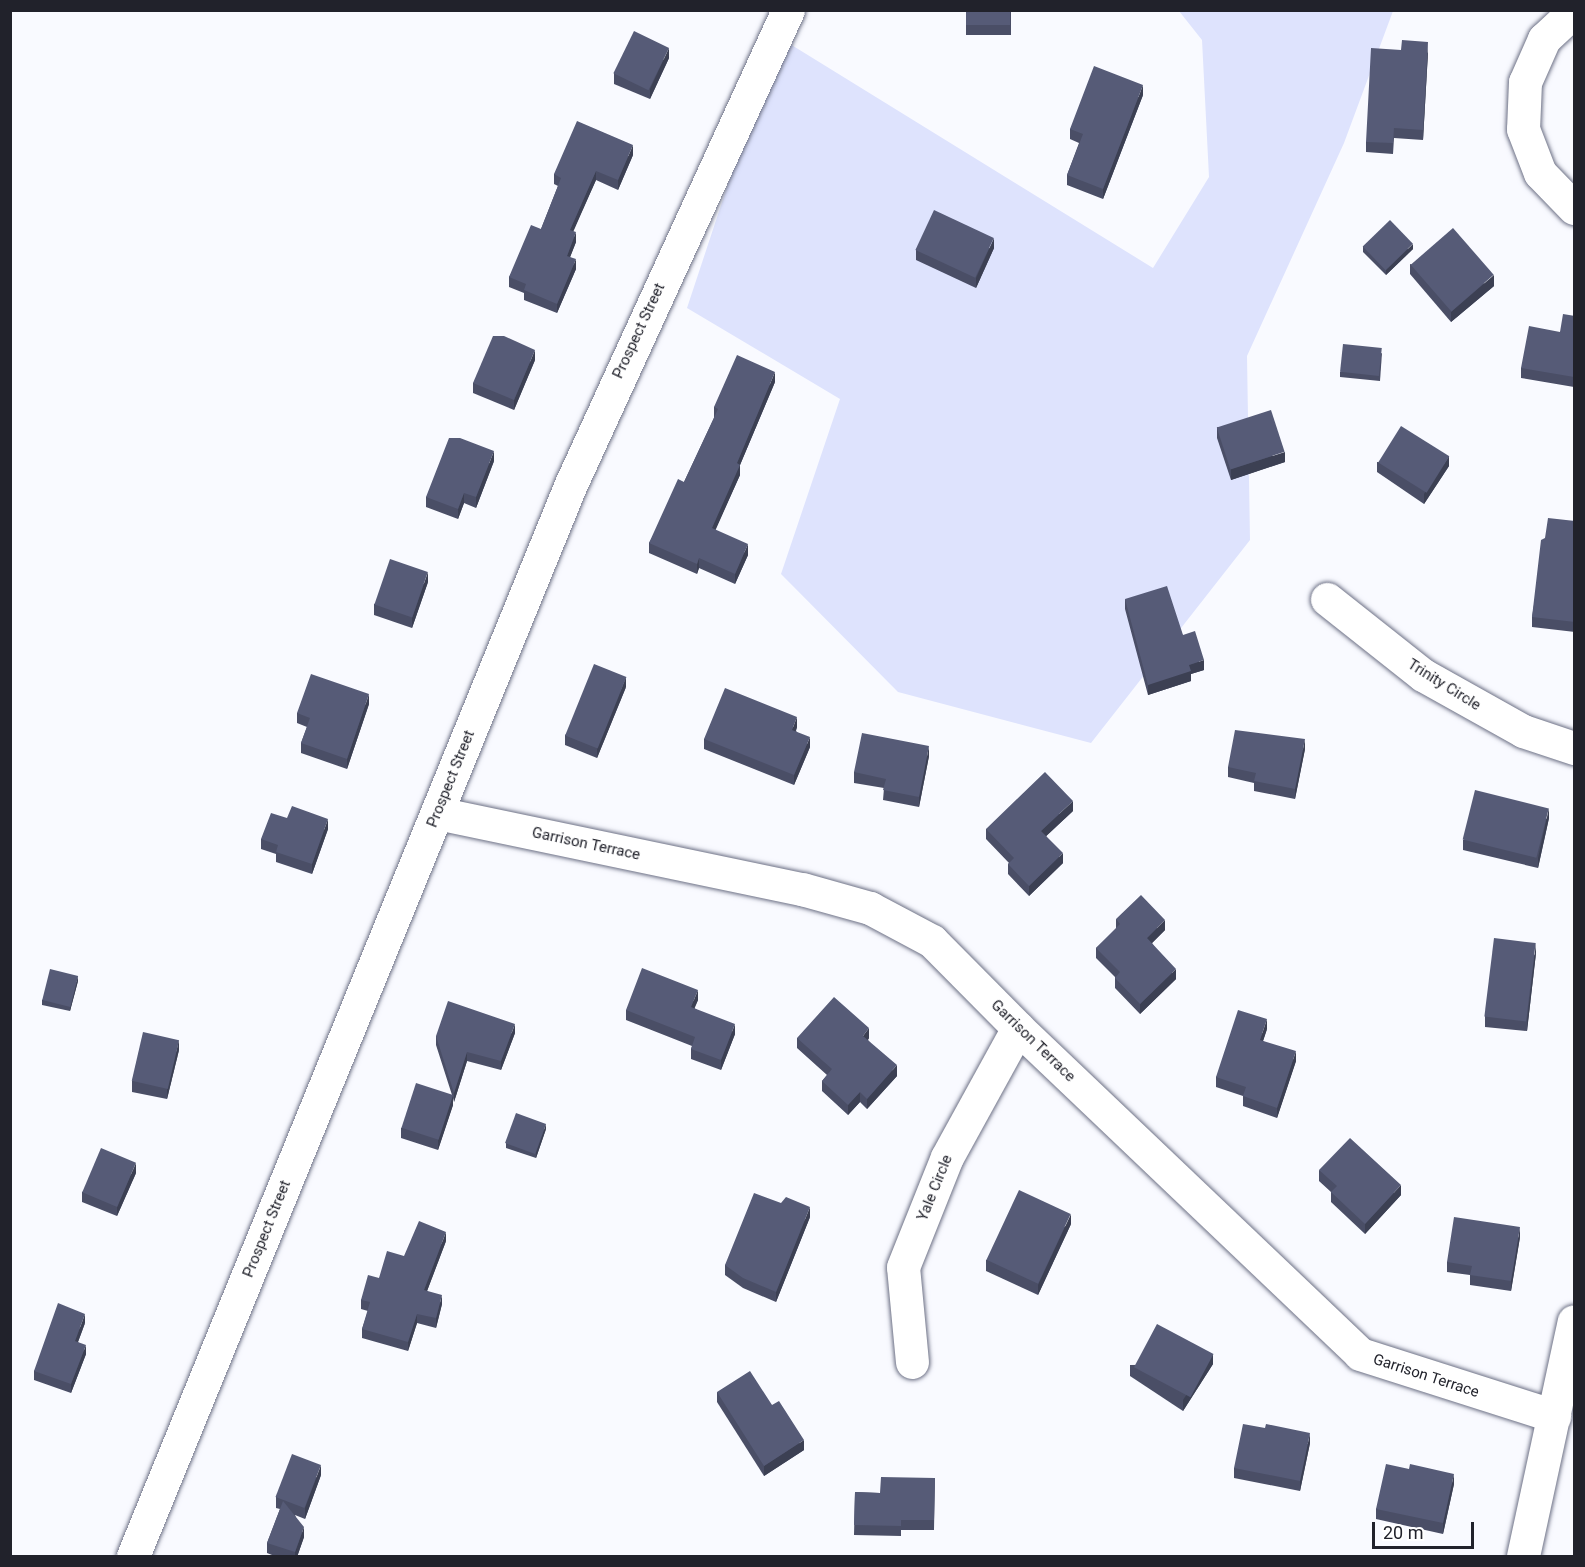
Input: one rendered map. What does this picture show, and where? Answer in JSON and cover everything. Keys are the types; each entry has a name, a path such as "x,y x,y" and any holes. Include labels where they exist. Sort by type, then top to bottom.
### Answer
{"street":[{"name":"Prospect Street","path":"133,1557 623,365 788,10"},
{"path":"1575,10 1544,39 1525,82 1523,129 1540,173 1575,208"},
{"name":"Trinity Circle","path":"1327,598 1423,675 1523,730 1575,748"},
{"name":"Garrison Terrace","path":"437,813 802,889 870,908 932,941 1018,1028 1360,1354 1554,1416"},
{"name":"Yale Circle","path":"912,1362 903,1268 947,1156 1018,1028"},
{"path":"1523,1557 1575,1322"}],"shaded area":[{"path":"1179,11 1393,11 1344,143 1247,356 1250,540 1091,743 898,692 781,574 840,399 687,308 777,36 1153,268 1209,177 1202,40"}],"building":[{"path":"966,10 1010,10 1010,25 966,25"},
{"path":"634,31 669,48 648,90 613,73"},
{"path":"1402,40 1428,42 1423,130 1394,128 1393,143 1366,142 1371,48 1401,50"},
{"path":"1094,66 1143,85 1103,189 1067,175 1083,134 1070,129"},
{"path":"577,121 633,145 618,180 596,171 570,230 576,232 567,256 576,259 557,304 524,290 526,284 509,277 531,225 541,229 561,178 554,174"},
{"path":"934,210 994,238 975,278 915,250"},
{"path":"1390,220 1413,244 1386,270 1363,246"},
{"path":"1453,228 1494,275 1451,312 1411,265"},
{"path":"1563,314 1575,316 1574,377 1521,368 1529,326 1560,332"},
{"path":"493,336 504,336 535,350 514,400 473,383"},
{"path":"1343,344 1382,348 1379,376 1340,372"},
{"path":"737,355 775,372 737,463 740,465 712,528 748,544 735,574 699,558 697,564 649,543 678,479 684,482 718,409 714,407"},
{"path":"1271,410 1285,452 1230,469 1217,428"},
{"path":"1401,426 1449,456 1427,493 1378,462"},
{"path":"449,438 460,438 494,451 476,497 464,493 458,509 426,497"},
{"path":"1548,518 1575,521 1575,622 1532,617 1541,540 1545,538"},
{"path":"390,559 428,572 412,617 374,604"},
{"path":"1167,586 1183,635 1195,631 1204,660 1189,665 1191,671 1148,685 1125,599"},
{"path":"594,664 626,677 598,749 565,735"},
{"path":"311,674 369,694 347,759 301,743 310,718 297,713"},
{"path":"725,688 797,717 792,730 810,737 794,775 704,739"},
{"path":"1235,730 1305,739 1295,789 1254,781 1256,773 1228,767"},
{"path":"862,733 929,746 919,797 883,790 886,779 854,772"},
{"path":"1045,772 1073,801 1041,831 1063,853 1029,886 1008,864 1014,858 986,829"},
{"path":"1475,790 1549,808 1536,858 1463,839"},
{"path":"292,806 328,819 312,864 276,852 278,845 261,839 271,813 287,818"},
{"path":"1141,895 1165,920 1147,938 1176,969 1140,1004 1115,978 1120,972 1096,948 1120,924 1116,919"},
{"path":"1494,938 1536,943 1526,1022 1484,1016"},
{"path":"642,968 698,990 691,1007 735,1024 721,1060 691,1049 695,1037 626,1010"},
{"path":"50,969 78,976 70,1007 42,1000"},
{"path":"834,997 869,1028 863,1036 897,1065 867,1099 860,1092 848,1105 822,1081 832,1069 797,1038"},
{"path":"448,1001 515,1024 501,1061 467,1052 454,1093 436,1036"},
{"path":"1238,1010 1267,1019 1260,1040 1296,1051 1277,1108 1243,1096 1246,1087 1216,1077"},
{"path":"143,1032 179,1040 168,1089 132,1081"},
{"path":"416,1083 453,1095 439,1140 401,1128"},
{"path":"516,1113 546,1124 535,1154 505,1143"},
{"path":"1350,1138 1401,1185 1365,1224 1331,1192 1337,1186 1319,1170"},
{"path":"101,1148 136,1163 117,1207 82,1192"},
{"path":"1019,1190 1071,1214 1038,1284 986,1260"},
{"path":"754,1193 781,1203 786,1197 810,1207 776,1292 743,1278 725,1265"},
{"path":"1454,1217 1520,1227 1511,1281 1470,1275 1472,1266 1447,1262"},
{"path":"419,1221 446,1232 424,1290 442,1295 436,1318 417,1314 408,1342 362,1329 370,1302 361,1300 368,1275 379,1278 387,1251 404,1256"},
{"path":"58,1303 85,1314 75,1341 86,1345 71,1384 34,1371"},
{"path":"1157,1324 1214,1354 1191,1397 1134,1367"},
{"path":"750,1371 772,1405 779,1401 804,1440 764,1466 717,1392"},
{"path":"1243,1424 1265,1428 1266,1424 1310,1433 1300,1481 1234,1468"},
{"path":"292,1454 321,1465 304,1508 276,1497"},
{"path":"1386,1464 1409,1469 1410,1464 1454,1474 1443,1523 1376,1509"},
{"path":"881,1477 935,1478 934,1520 901,1520 901,1526 854,1525 855,1492 880,1493"},
{"path":"283,1501 304,1527 295,1552 267,1543"}]}
